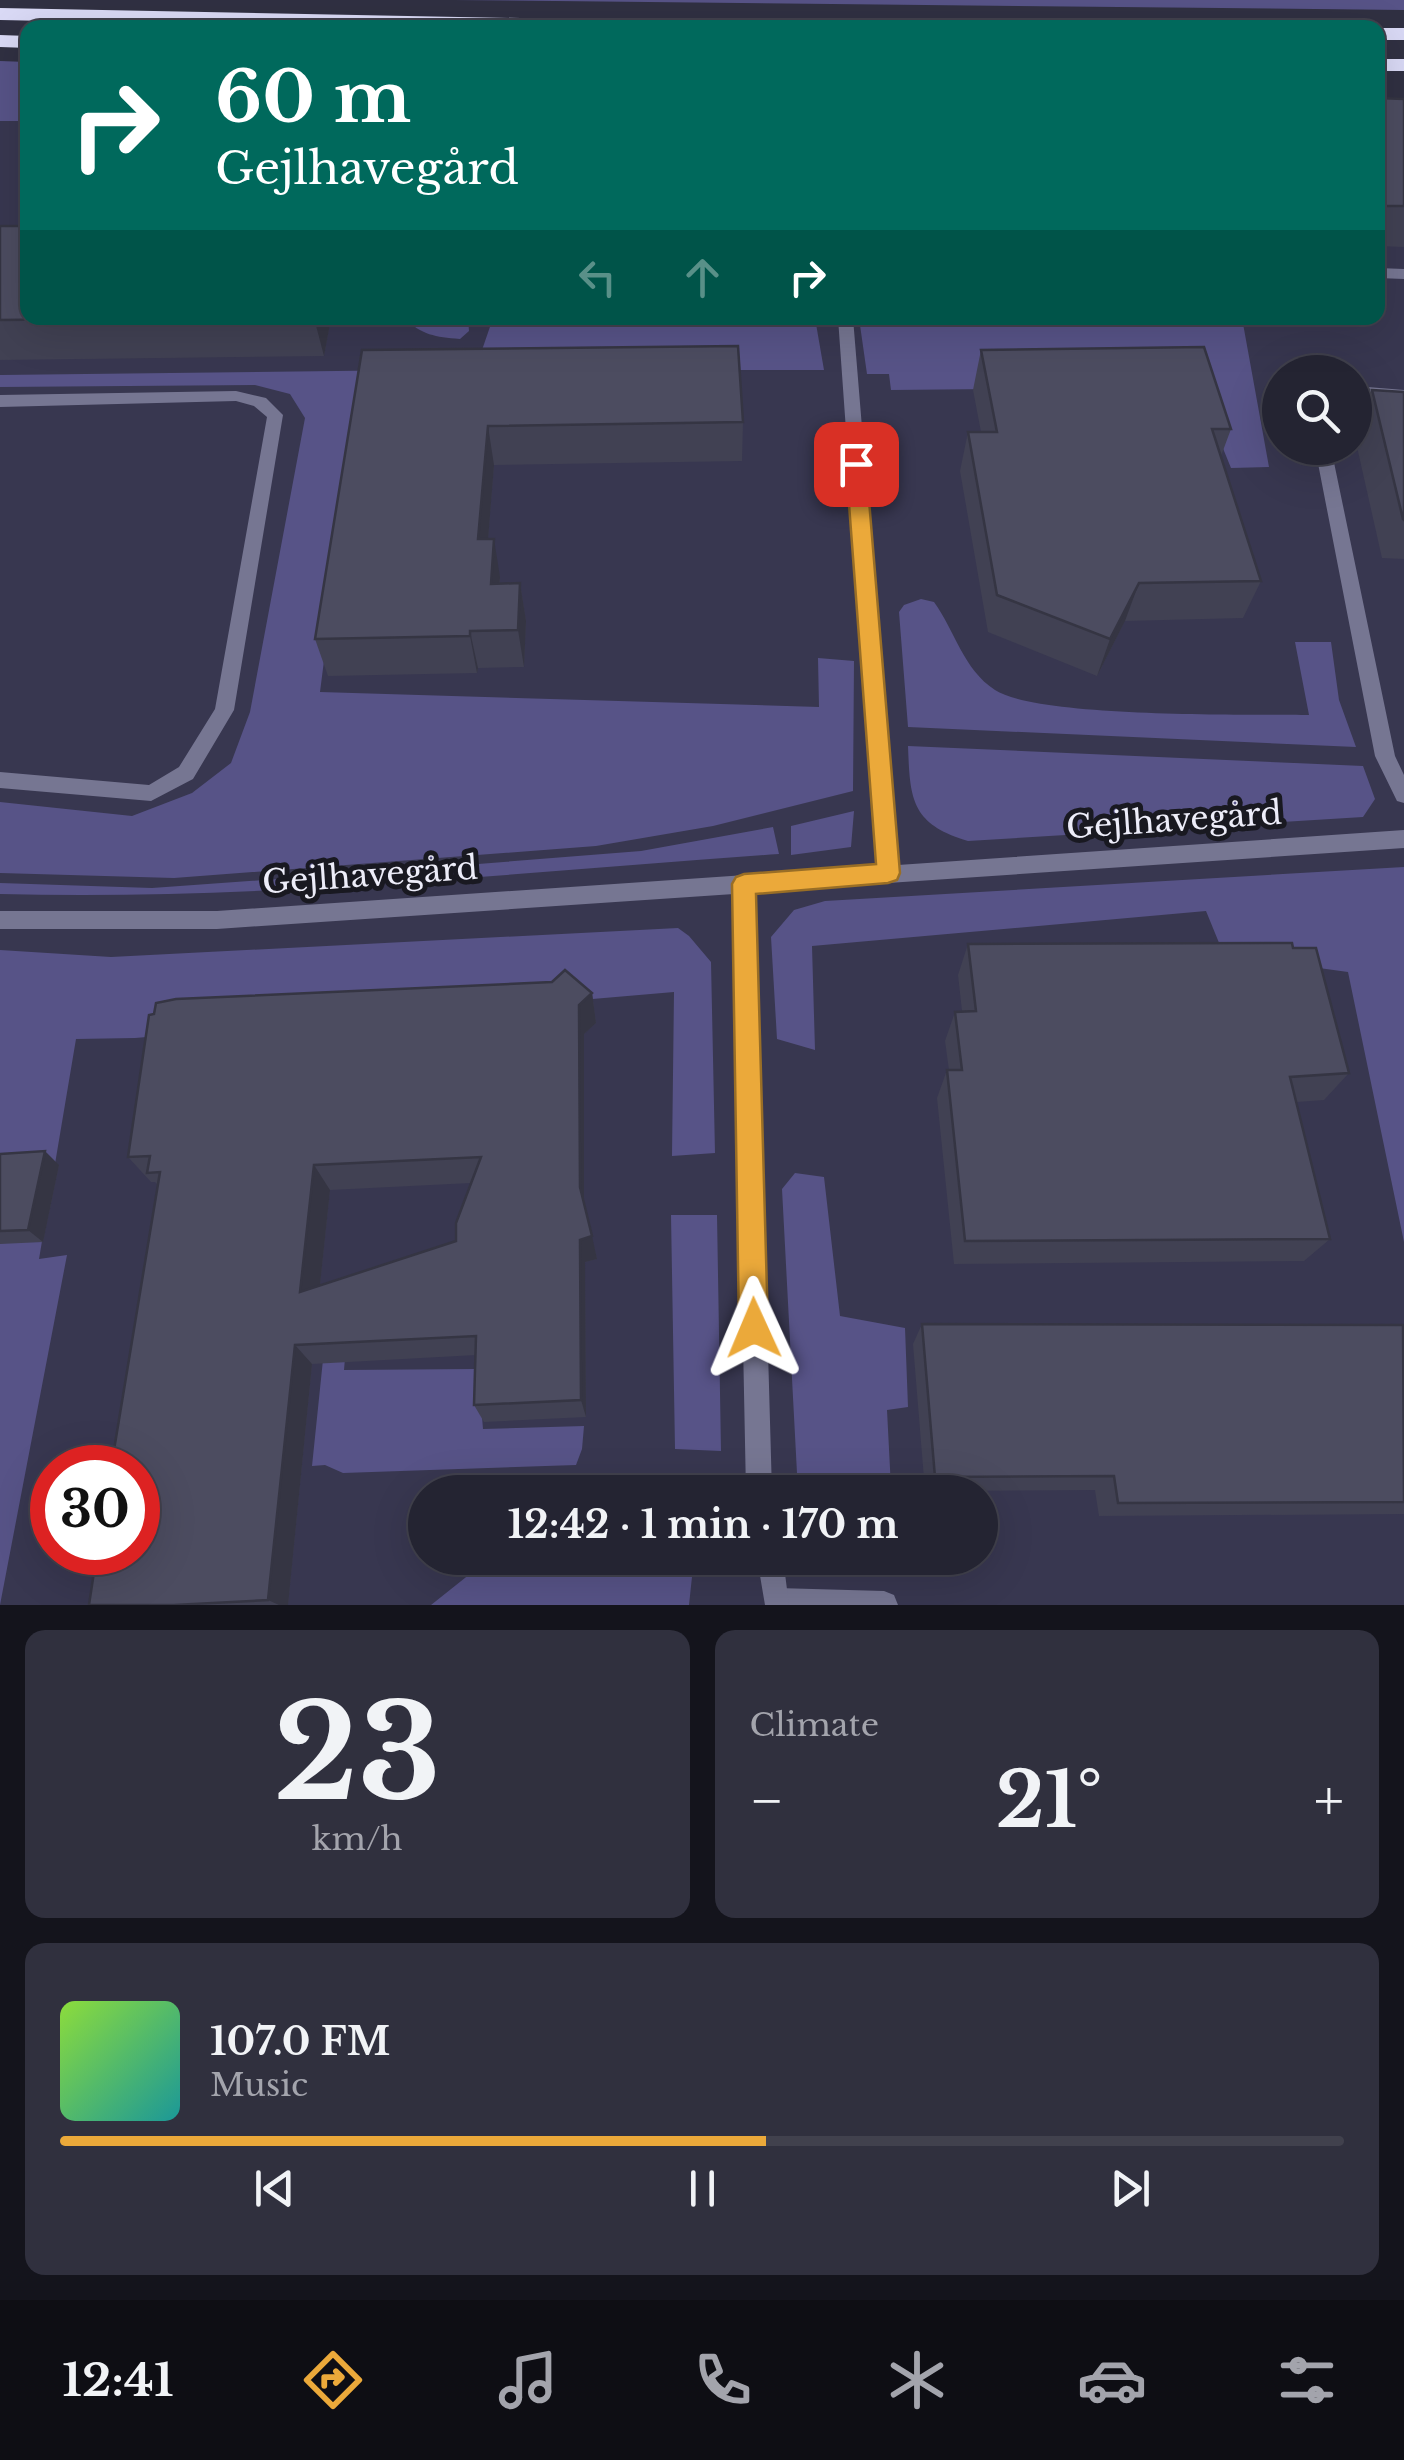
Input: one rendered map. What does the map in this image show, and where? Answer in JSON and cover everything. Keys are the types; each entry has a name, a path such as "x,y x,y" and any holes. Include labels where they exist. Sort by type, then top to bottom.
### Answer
{"highway":[{"path":"0,14 309,20"}],"street":[{"path":"845,325 888,873"},
{"path":"1372,393 1404,395"},
{"path":"0,401 236,396 260,402 275,414 224,710 186,773 151,793 0,780"},
{"path":"1326,465 1384,756 1404,795"},
{"name":"Gejlhavegård","path":"0,920 217,920 1404,839"},
{"path":"744,884 758,1475"},
{"path":"773,1575 777,1602 884,1605"}],"shaded area":[{"path":"454,0 1404,0 1404,10"},
{"path":"0,61 20,62 20,121 0,121"},
{"path":"0,105 20,106 20,325 1385,325 1385,124 1404,124 1404,1605 0,1605"},
{"path":"413,325 469,325 469,331 460,339 436,336"},
{"path":"491,325 816,325 824,370 510,370 482,350"},
{"path":"860,325 1243,325 1262,428 1262,465 1269,467 1231,468 1198,387 891,390 889,374 867,374"},
{"path":"498,369 359,386 320,692 819,707 818,658 854,661 853,791 713,826 596,846 174,878 0,873 0,802 132,816 192,793 231,763 250,712 305,418 290,394 255,385 0,387 0,375"},
{"path":"921,599 934,602 967,661 995,690 1054,706 1145,713 1309,715 1295,642 1331,642 1339,700 1356,747 908,727 899,612 904,605"},
{"path":"908,746 1363,766 1375,799 1363,817 968,841 935,826 917,807 910,781"},
{"path":"854,811 851,847 791,855 791,826"},
{"path":"773,827 779,854 292,889 0,894 0,883 152,888 641,851"},
{"path":"1404,867 1404,1242 1348,972 1224,955 1206,911 812,946 815,1050 777,1039 771,937 794,910 825,901"},
{"path":"678,928 711,962 715,1153 672,1156 674,992 135,1038 76,1039 39,1259 67,1255 0,1605 0,950 111,957"},
{"path":"795,1173 824,1177 840,1316 905,1328 908,1407 887,1410 890,1475 797,1475 782,1189"},
{"path":"671,1215 717,1215 721,1451 675,1449"},
{"path":"346,1346 344,1370 478,1369 483,1429 584,1426 576,1465 343,1473 325,1465 312,1466 324,1350"},
{"path":"469,1575 692,1575 689,1605 431,1605"}],"building":[{"path":"1385,98 1404,99 1404,206 1385,206"},
{"path":"0,226 20,226 20,320 0,320"},
{"path":"738,346 743,422 488,426 478,539 494,539 491,584 520,583 518,630 470,631 470,636 315,639 362,350"},
{"path":"1204,347 1231,429 1212,429 1261,581 1139,583 1110,639 997,595 968,432 997,432 981,350"},
{"path":"1372,390 1404,392 1403,519"},
{"path":"1292,943 1293,948 1316,948 1349,1073 1290,1077 1330,1239 965,1241 947,1070 962,1070 955,1012 976,1011 968,944"},
{"path":"565,970 592,993 579,1005 580,1187 592,1236 580,1240 581,1400 474,1405 476,1336 295,1345 268,1600 89,1605 94,1575 160,1575 160,1445 115,1445 160,1172 147,1173 150,1156 128,1157 149,1015 154,1014 156,1003 552,982","holes":["481,1157 456,1223 456,1241 300,1292 314,1165"]},
{"path":"45,1151 28,1230 0,1231 0,1154"},
{"path":"922,1324 1403,1325 1404,1502 1118,1503 1114,1476 935,1475"}],"route":[{"path":"754,1328 744,884 888,873 856,464"}]}
